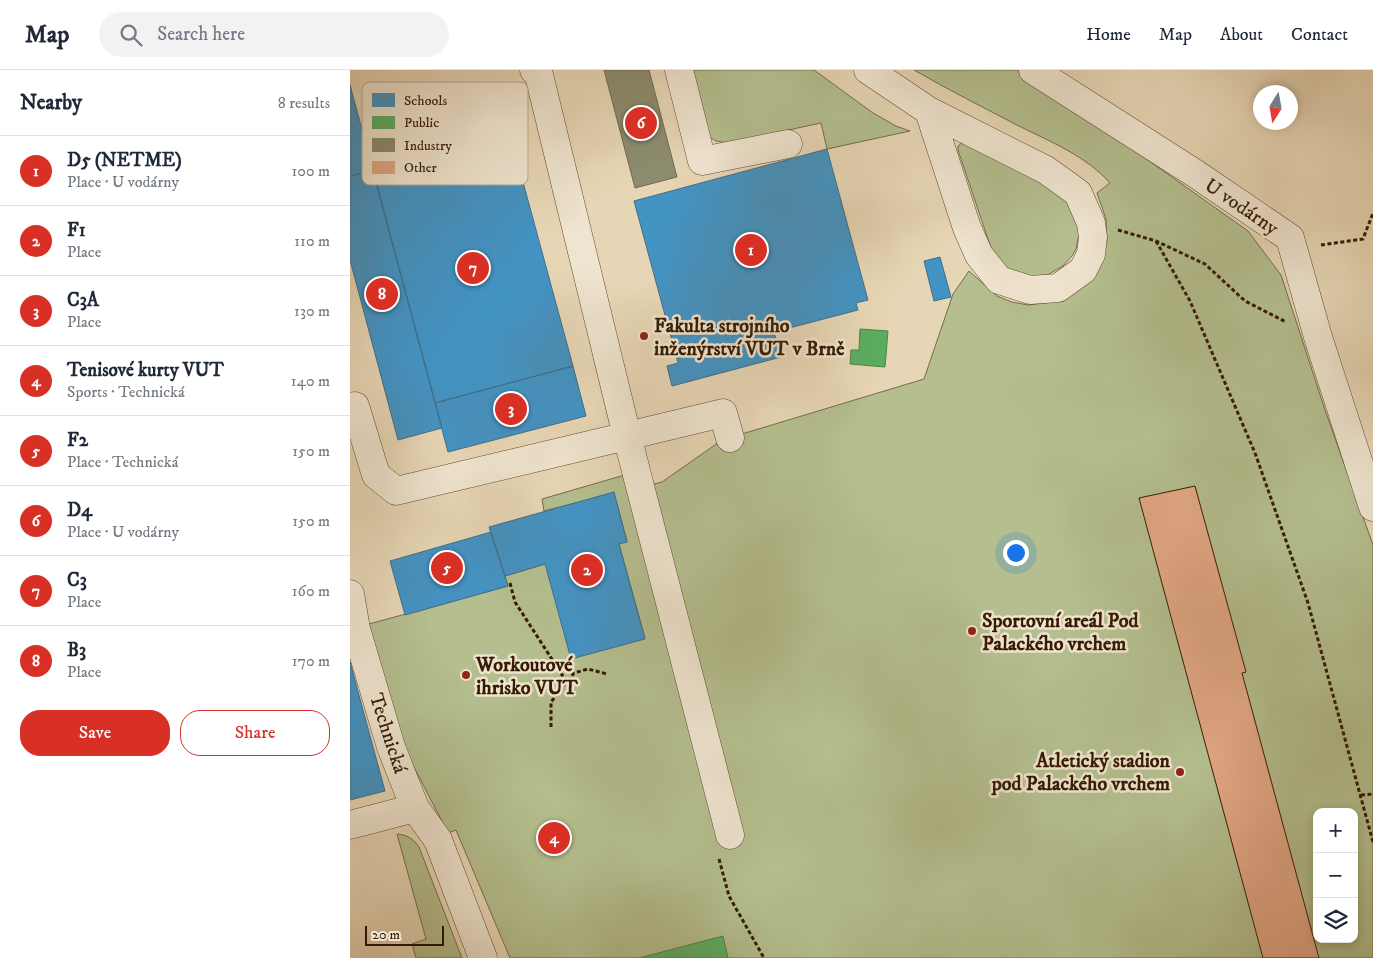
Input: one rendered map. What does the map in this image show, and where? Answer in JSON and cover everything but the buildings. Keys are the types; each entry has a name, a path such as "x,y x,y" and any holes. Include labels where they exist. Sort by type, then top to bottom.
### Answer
{"street":[{"path":"534,70 538,71 724,846"},
{"path":"679,70 702,161 788,144"},
{"path":"868,70 929,112 1046,170 1063,180 1078,193 1091,223 1093,237 1091,254 1083,270 1058,288 1030,290 999,280 978,255 967,228 929,112"},
{"name":"U vodárny","path":"1033,70 1196,174 1290,238 1318,337 1373,507"},
{"path":"355,406 376,475 396,491 723,413 730,438"},
{"name":"Technická","path":"350,594 353,629 391,747 415,808 438,840 483,958"},
{"path":"350,825 415,808"}],"path":[{"path":"1312,246 1363,239 1373,213"},
{"path":"1091,223 1156,241 1205,264 1245,301 1318,337"},
{"path":"1156,241 1190,301 1255,452 1308,603 1373,842"},
{"path":"510,583 516,602 566,681"},
{"path":"551,727 551,702 574,673 588,669 607,674"},
{"path":"1360,794 1373,794"},
{"path":"724,846 729,896 764,958"}],"green space":[{"path":"689,70 814,70 873,113 896,126 910,131 827,149 821,123 728,143 716,141 708,136"},
{"name":"Sportovní areál Pod Palackého vrchem","path":"914,70 1021,70 1248,231 1281,275 1325,410 1373,545 1373,958 510,958 456,830 448,833 402,744 369,624 508,586 505,576 545,564 645,638 619,544 627,541 614,493 544,511 542,499 628,474 646,486 662,482 722,440 924,379 953,294 969,271 997,296 1012,302 1028,305 1053,302 1070,295 1098,266 1107,242 1106,219 1097,193 1110,183 1101,173 1079,157"},
{"path":"963,142 1053,189 1064,197 1077,215 1079,234 1076,249 1063,266 1049,274 1033,277 1005,268 992,251 958,150 958,146"},
{"path":"397,834 410,838 419,847 462,958 416,958 412,944 426,939"}],"place":[{"name":"D4","path":"641,123"},
{"name":"D5 (NETME)","path":"751,250"},
{"name":"C3","path":"473,268"},
{"name":"B3","path":"382,294"},
{"name":"Fakulta strojního inženýrství VUT v Brně","path":"644,336"},
{"name":"C3A","path":"511,409"},
{"name":"F2","path":"447,568"},
{"name":"F1","path":"587,570"},
{"name":"Sportovní areál Pod Palackého vrchem","path":"972,631"},
{"name":"Workoutové ihrisko VUT","path":"466,675"},
{"name":"Atletický stadion pod Palackého vrchem","path":"1180,772"},
{"name":"Tenisové kurty VUT","path":"554,838"}]}
